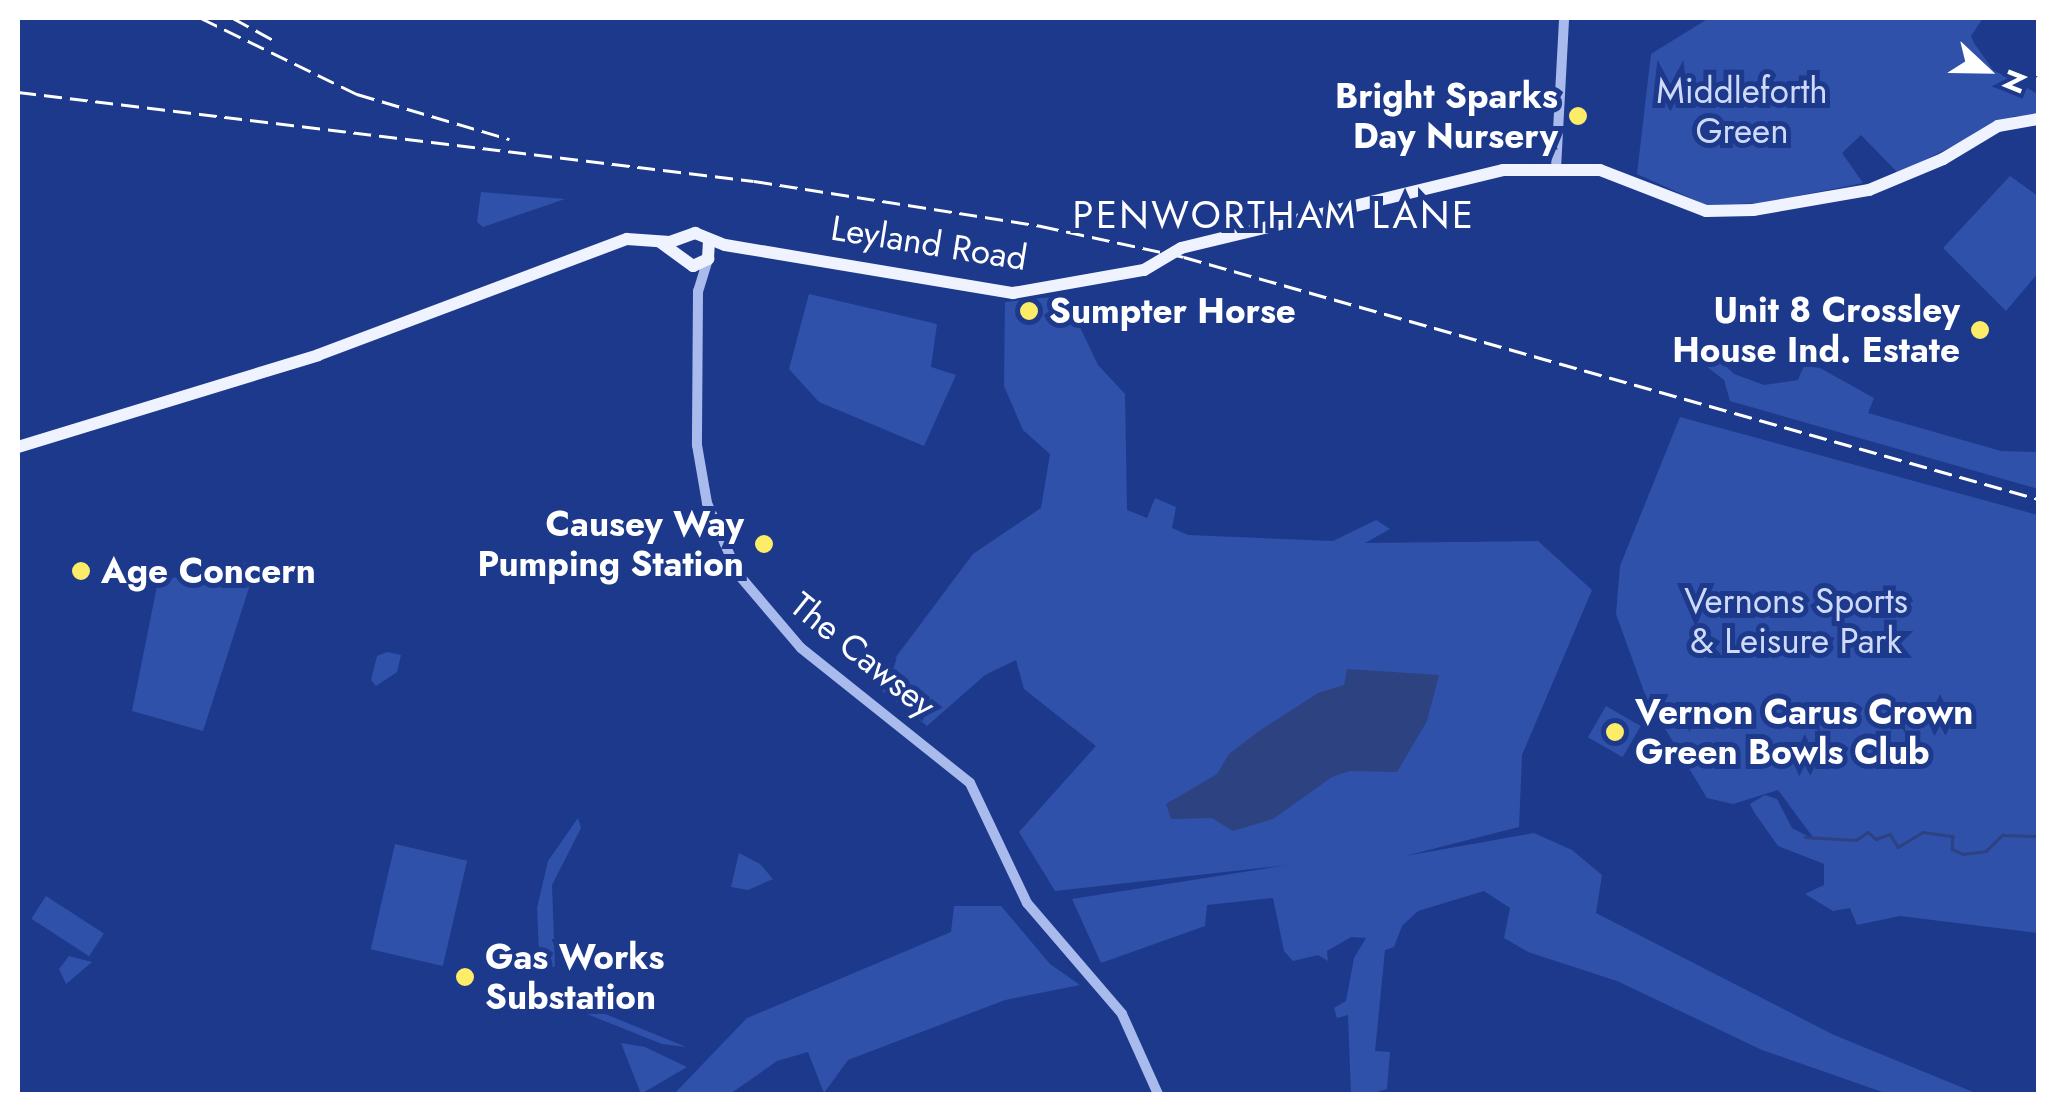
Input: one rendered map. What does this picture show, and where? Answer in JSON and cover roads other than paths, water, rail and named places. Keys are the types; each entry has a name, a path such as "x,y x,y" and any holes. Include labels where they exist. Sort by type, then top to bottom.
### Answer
{"main road":[{"name":"Leyland Road","path":"709,250 725,245 1013,293 1144,270 1181,248 1390,201 1472,175 1556,168 1600,170 1695,208 1726,213 1869,190 1943,159 1998,126 2038,118"},
{"path":"683,254 695,233 709,250"},
{"path":"18,447 318,356 606,244 658,241 683,254 709,250"}],"street":[{"path":"1556,168 1564,18"},
{"name":"The Cawsey","path":"709,250 698,291 699,460 707,503 732,562 766,614 801,648 962,774 1041,921 1122,1014 1158,1094"},
{"name":"The Cawsey","path":"683,254 698,291"}],"waterway":[{"path":"1805,837 1856,840 1868,832 1876,839 1890,834 1898,847 1923,832 1953,836 1952,849 1963,854 1986,851 2002,835 2038,836"}],"railway":[{"path":"201,18 357,94 509,139"},
{"path":"233,18 275,41"},
{"path":"18,92 754,181 1041,226 1184,257 2038,499"}],"place":[{"name":"Bright Sparks Day Nursery","path":"1578,116"},
{"name":"Sumpter Horse","path":"1029,311"},
{"name":"Unit 8 Crossley House Ind. Estate","path":"1980,330"},
{"name":"Causey Way Pumping Station","path":"764,544"},
{"name":"Age Concern","path":"81,571"},
{"name":"Vernon Carus Crown Green Bowls Club","path":"1615,732"},
{"name":"Gas Works Substation","path":"465,977"}],"district":[{"name":"PENWORTHAM LANE","path":"1274,215"}],"park label":[{"name":"Middleforth Green","path":"1742,111"},
{"name":"Vernons Sports & Leisure Park","path":"1796,621"}]}
